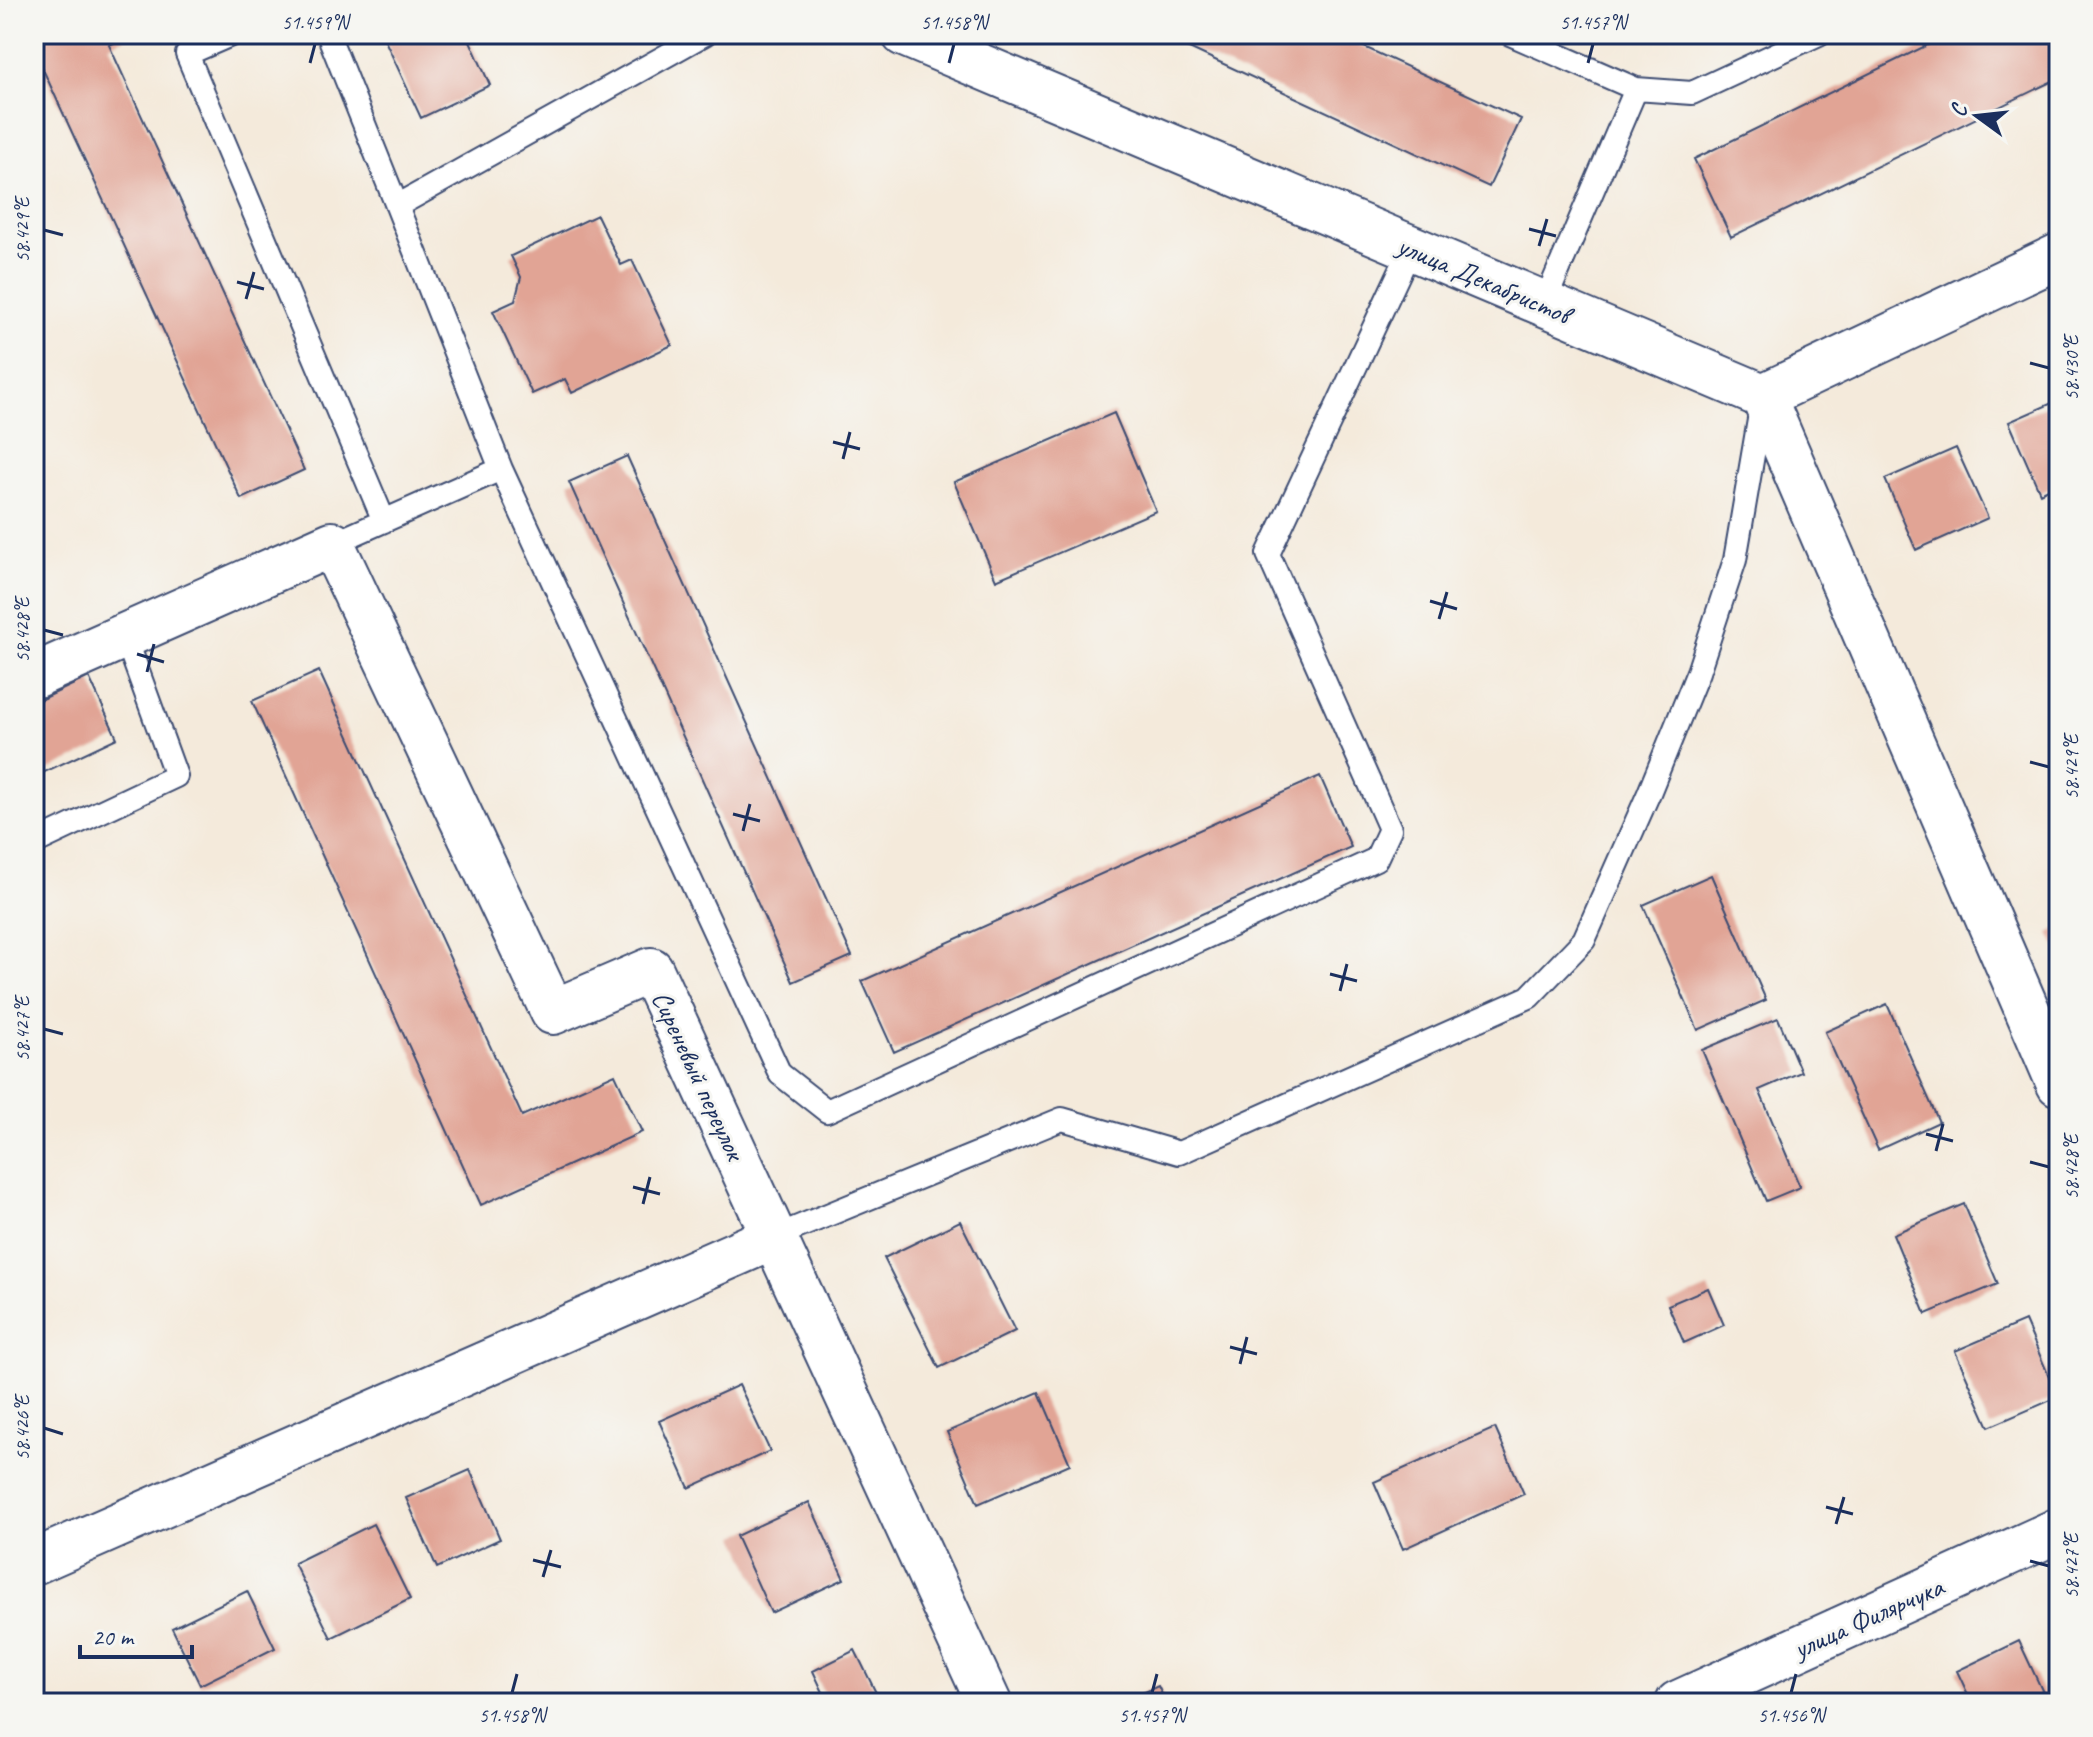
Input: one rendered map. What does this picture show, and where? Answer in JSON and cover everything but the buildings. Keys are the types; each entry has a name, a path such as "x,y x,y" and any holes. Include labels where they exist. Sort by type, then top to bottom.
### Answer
{"street":[{"name":"улица Декабристов","path":"904,34 1763,396"},
{"path":"2057,1073 1763,396 2059,256"},
{"path":"34,676 332,544"},
{"name":"Сиреневый переулок","path":"332,544 553,1012 651,970 989,1703"},
{"path":"34,1562 774,1237"},
{"name":"улица Филярчука","path":"1678,1703 2059,1530"}],"lane":[{"path":"233,34 187,54 384,521"},
{"path":"328,34 501,469 780,1074 827,1111 1376,859 1390,829 1268,554 1411,248"},
{"path":"397,206 705,34"},
{"path":"1510,34 1636,89 1692,93 1819,34"},
{"path":"1544,304 1636,89"},
{"path":"774,1237 1062,1119 1179,1153 1529,997 1584,940 1698,672 1735,560 1763,396"},
{"path":"332,544 501,469"},
{"path":"34,843 176,776 125,636"}]}
